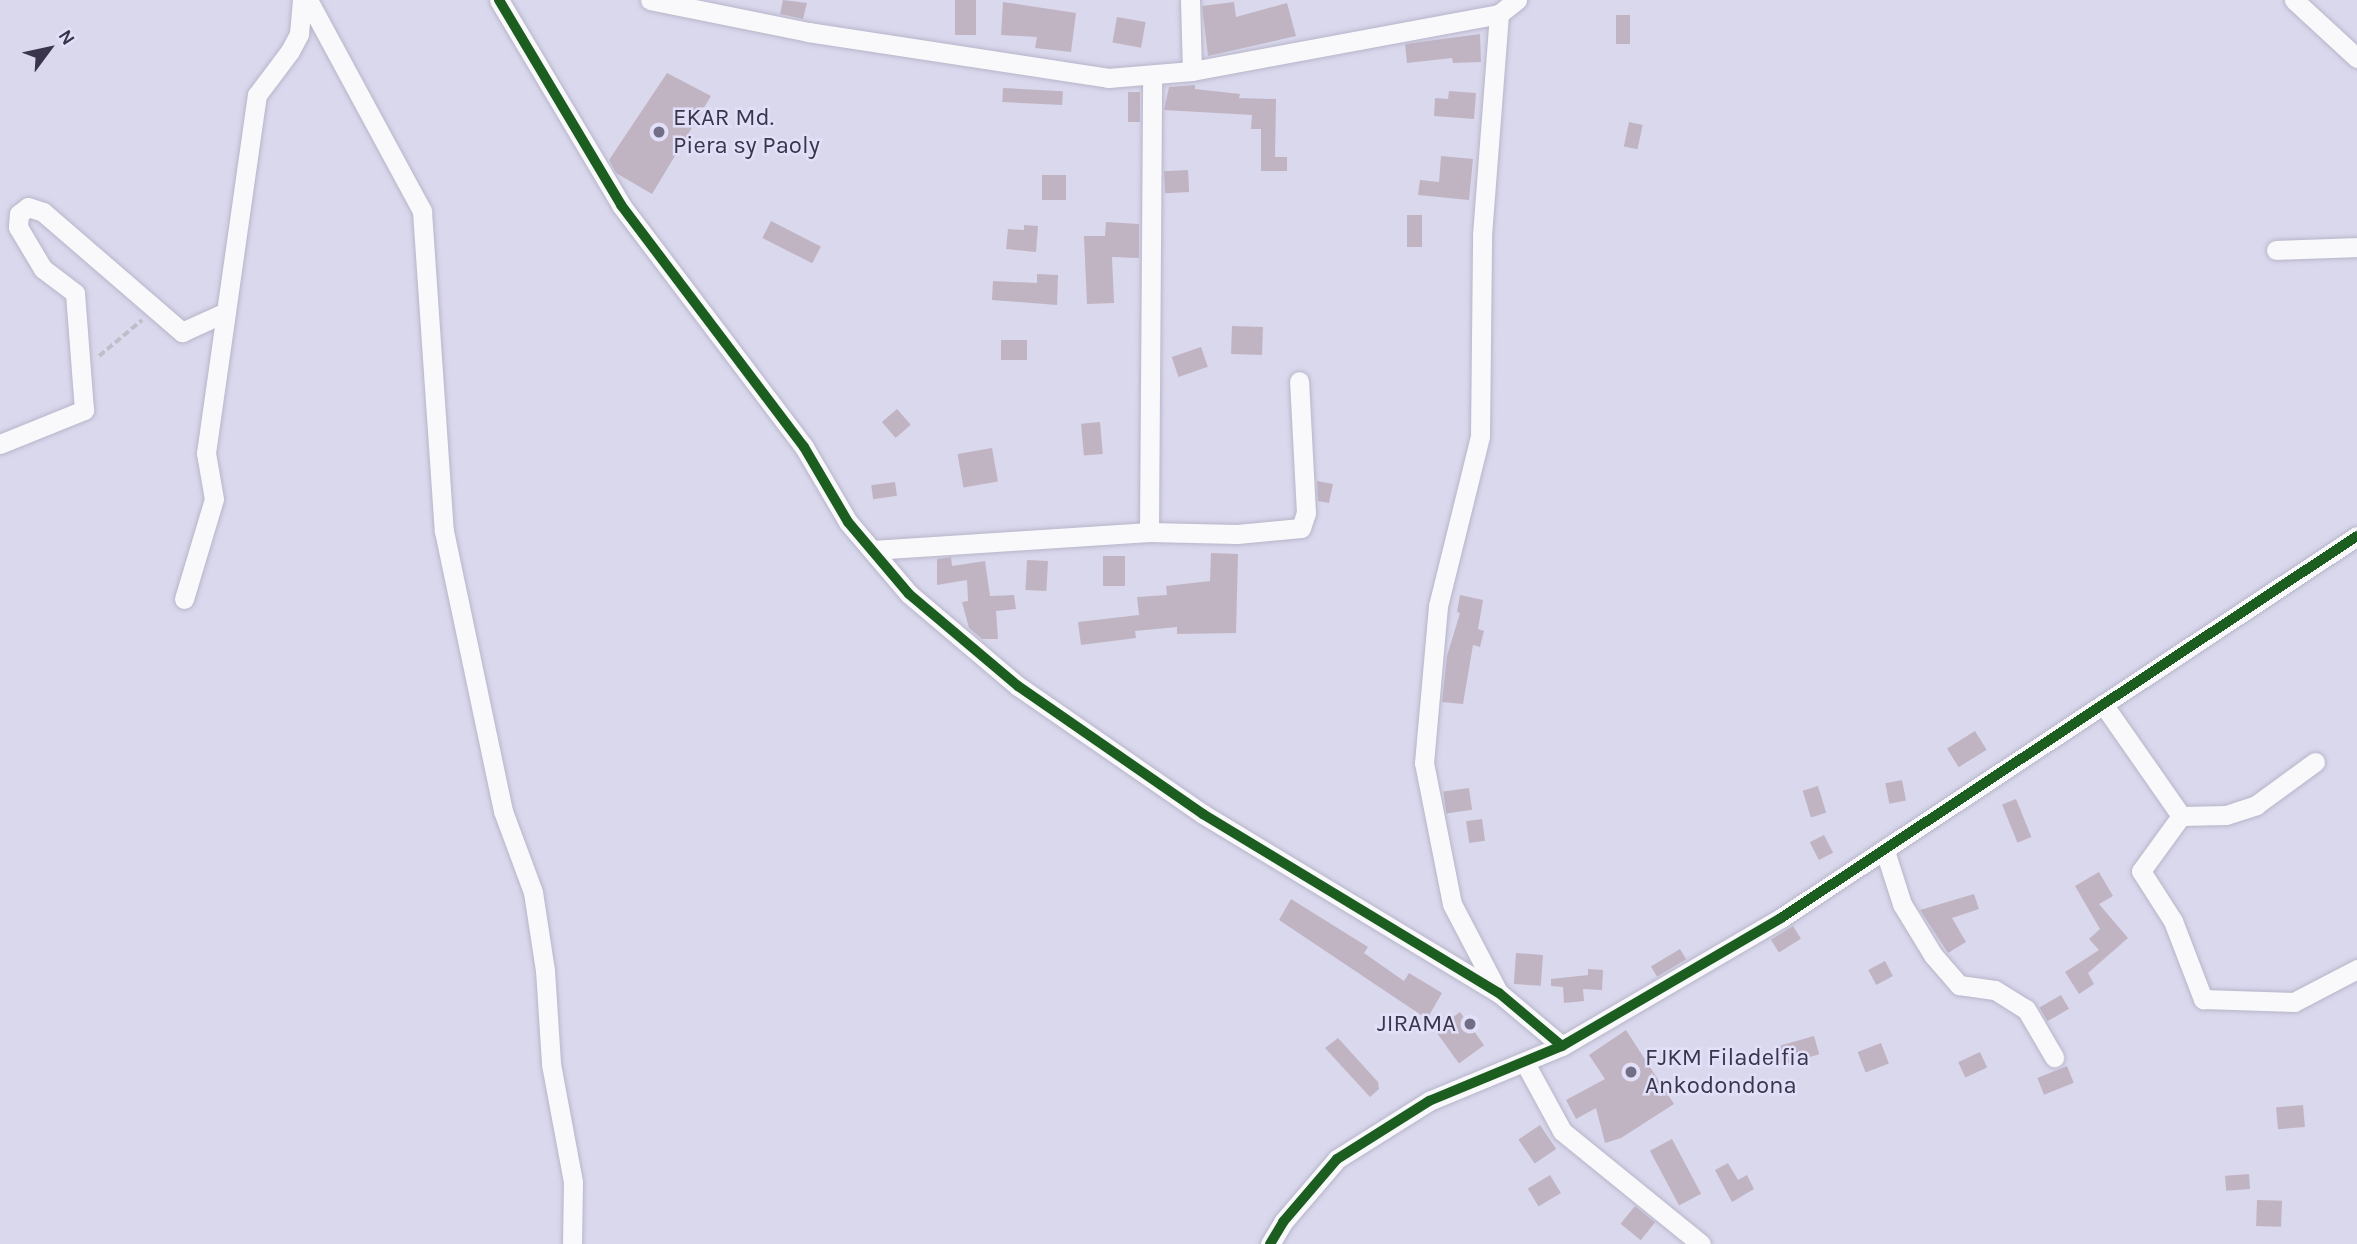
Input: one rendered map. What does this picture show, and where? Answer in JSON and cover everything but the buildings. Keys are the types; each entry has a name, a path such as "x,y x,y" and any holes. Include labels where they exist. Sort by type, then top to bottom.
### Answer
{"street":[{"path":"184,599 214,499 206,453 257,95 299,34 302,0"},
{"path":"309,0 422,211 444,531 503,811 533,892 545,970 551,1064 573,1182 572,1244"},
{"path":"499,0 621,205 804,447 848,522 909,594 1018,686 1203,814 1499,993 1562,1046"},
{"path":"650,0 967,59 1108,78 1192,71 1499,14 1517,0"},
{"path":"1190,0 1192,71"},
{"path":"2294,0 2357,58"},
{"path":"1499,14 1482,235 1480,436 1438,606 1424,763 1452,904 1499,993"},
{"path":"1149,532 1152,76"},
{"path":"0,444 84,410 75,293 43,269 18,227 19,214 28,207 43,212 182,332 226,312"},
{"path":"2276,250 2357,247"},
{"path":"872,550 1149,532 1237,534 1301,528 1306,513 1299,381"},
{"path":"1270,1244 1283,1222 1337,1159 1429,1101 1562,1046 1781,918 1885,852 2357,536"},
{"path":"2103,704 2181,816"},
{"path":"2181,816 2226,816 2256,805 2315,762"},
{"path":"2181,816 2141,871 2173,921 2203,999 2294,1002 2357,969"},
{"path":"1885,852 1902,904 1933,955 1959,985 1995,990 2026,1009 2054,1057"},
{"path":"1525,1063 1562,1131 1701,1244"}],"path":[{"path":"82,376 123,333 159,313"}],"cycle path":[{"path":"499,0 621,205 804,447 848,522 909,594 1018,686 1203,814 1499,993 1562,1046"},
{"path":"1270,1244 1283,1222 1337,1159 1429,1101 1562,1046 1781,918 2357,536"}],"place":[{"name":"EKAR Md. Piera sy Paoly","path":"659,132"},
{"name":"JIRAMA","path":"1470,1024"},
{"name":"FJKM Filadelfia Ankodondona","path":"1631,1072"}]}
